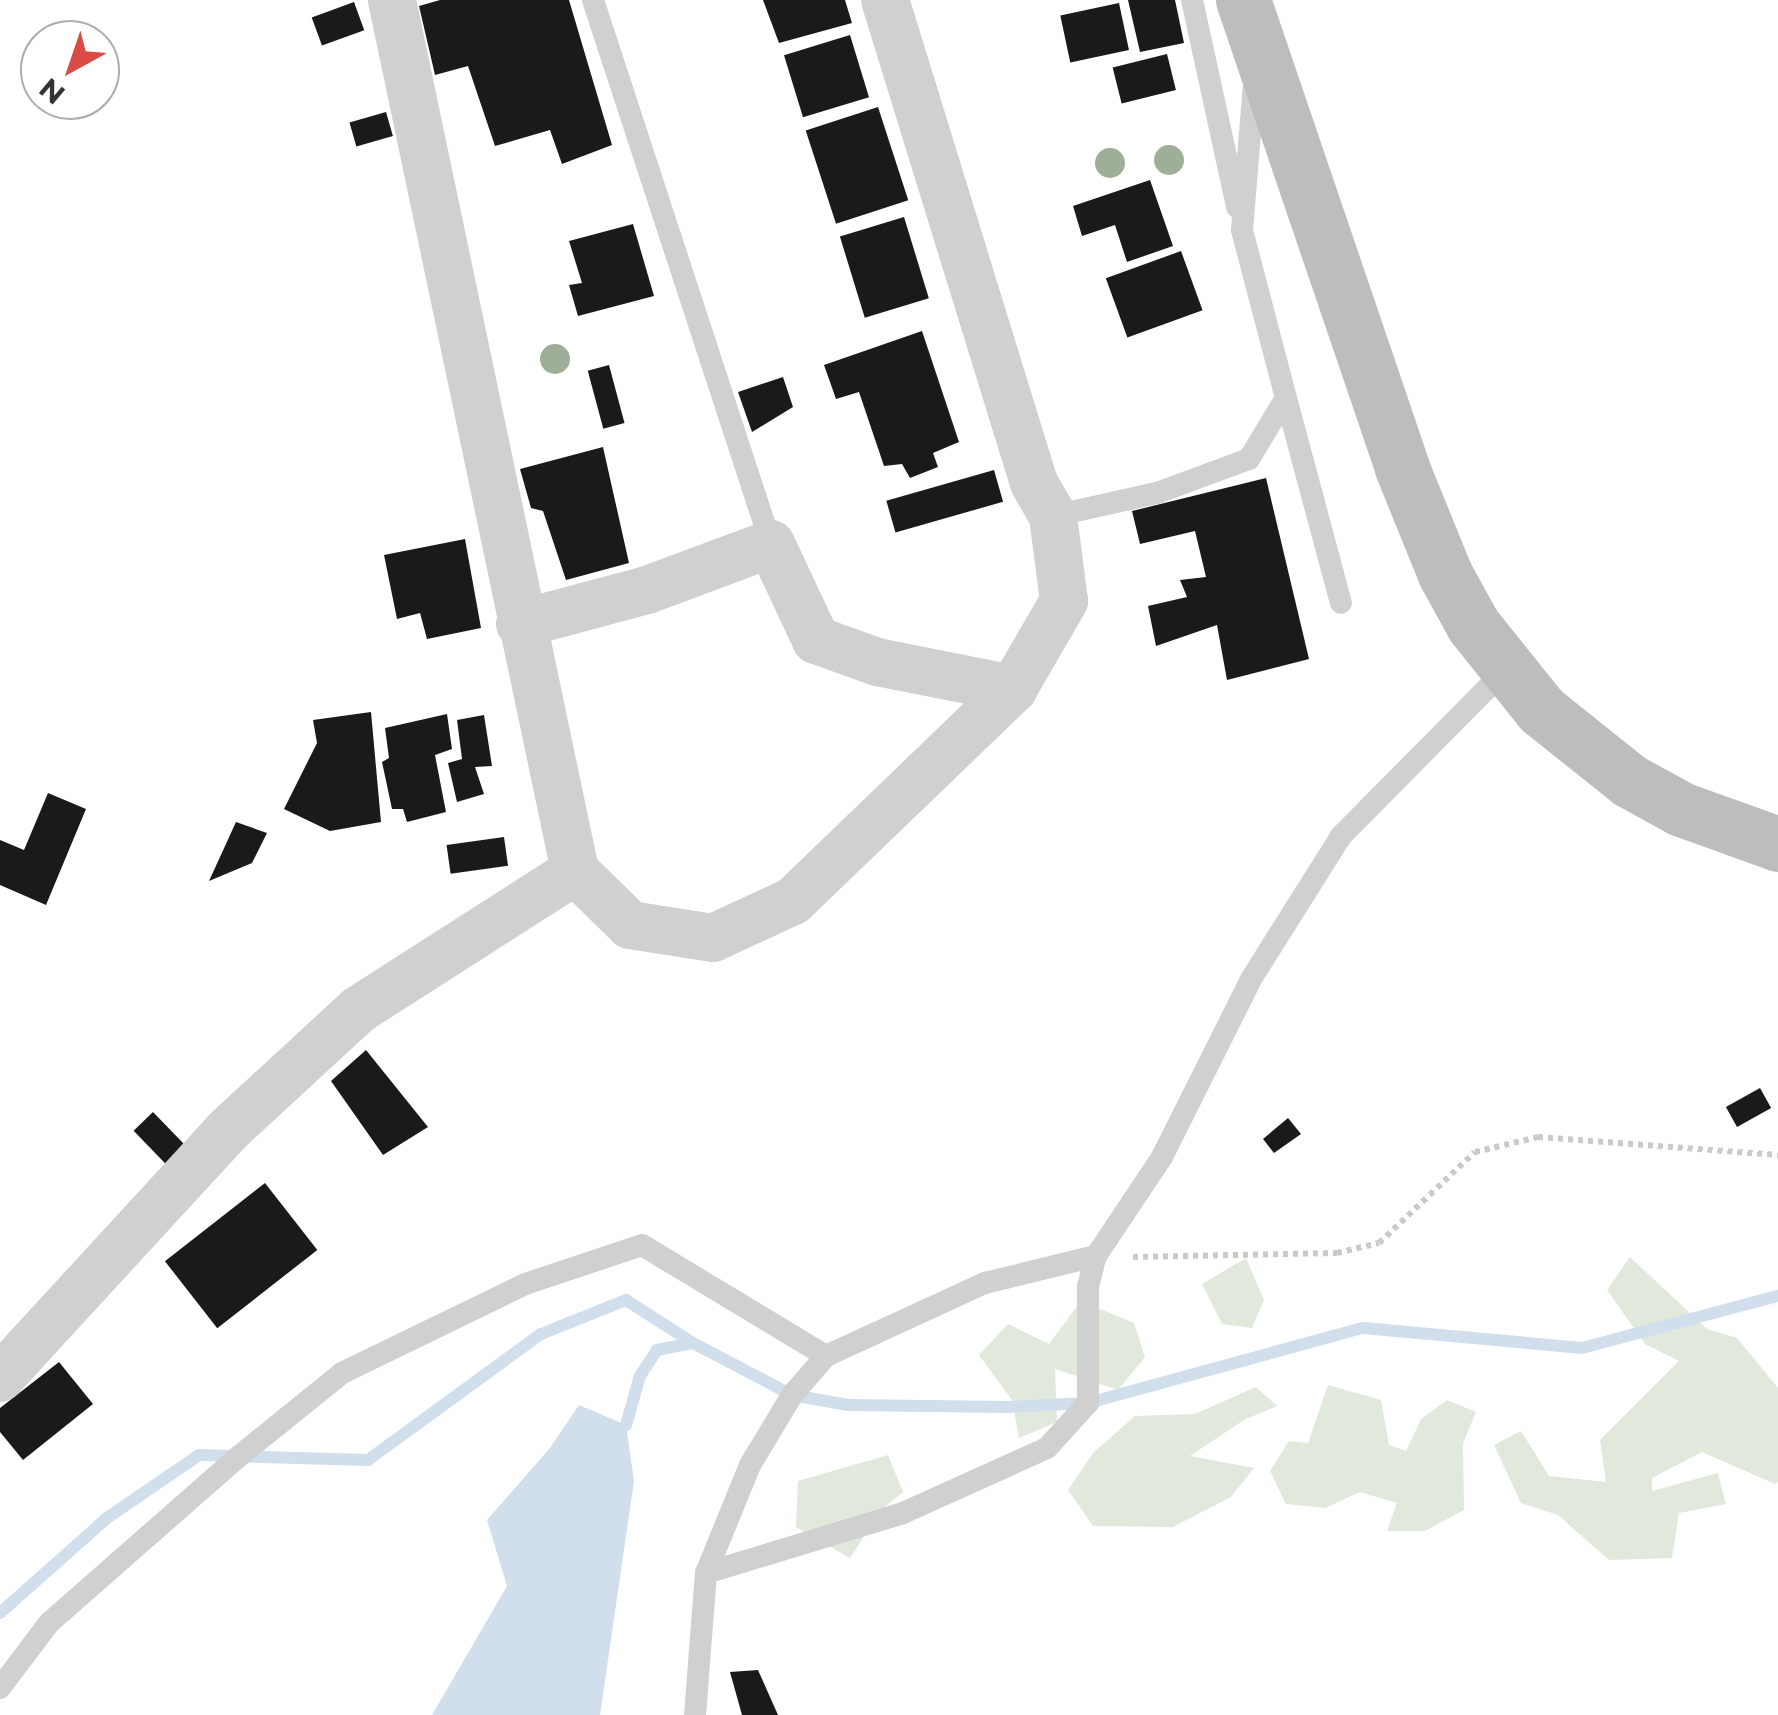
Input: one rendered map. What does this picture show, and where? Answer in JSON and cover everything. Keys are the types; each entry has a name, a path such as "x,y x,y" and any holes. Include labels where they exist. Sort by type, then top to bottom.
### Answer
{"main road":[{"path":"1250,21 1416,504 1445,574 1505,670 1579,744 1630,782 1736,833 1778,844"}],"street":[{"path":"392,0 520,624 575,871 630,925 714,938 793,901 1013,689 1064,602 1053,516 1034,483 884,0"},
{"path":"520,624 647,590 771,544 816,640 877,662 1013,689"},
{"path":"0,1378 227,1130 358,1010 575,871"}],"lane":[{"path":"593,0 771,544"},
{"path":"1192,0 1242,230 1341,603"},
{"path":"1242,230 1250,21"},
{"path":"1053,516 1157,493 1250,458 1286,398"},
{"path":"706,1573 903,1513 1047,1448 1088,1402 1088,1286 1096,1256 1162,1157 1251,979 1341,836 1505,670"},
{"path":"0,1688 50,1623 238,1457 342,1373 525,1284 642,1246 826,1356"},
{"path":"695,1715 706,1573 750,1466 792,1395 826,1356 985,1282 1096,1256"}],"path":[{"path":"1096,1256 1249,1258 1337,1253 1379,1242 1475,1152 1538,1137 1778,1155"}],"shaded area":[{"path":"1630,1257 1707,1329 1737,1338 1778,1388 1778,1482 1702,1452 1652,1478 1652,1491 1718,1473 1726,1504 1679,1513 1672,1558 1609,1560 1558,1515 1521,1503 1494,1445 1521,1431 1549,1476 1606,1482 1600,1440 1679,1361 1645,1344 1607,1290"},
{"path":"1246,1258 1264,1300 1252,1328 1222,1324 1202,1284"},
{"path":"1081,1301 1134,1323 1145,1357 1118,1390 1055,1369 1057,1422 1019,1438 1012,1400 979,1355 1008,1324 1049,1344"},
{"path":"1328,1385 1381,1400 1389,1445 1406,1451 1421,1419 1447,1400 1476,1412 1463,1443 1464,1510 1425,1531 1387,1531 1397,1503 1360,1492 1325,1508 1286,1504 1270,1471 1289,1441 1308,1443"},
{"path":"1256,1387 1277,1406 1244,1420 1190,1456 1254,1468 1231,1497 1173,1527 1093,1526 1068,1490 1093,1453 1135,1416 1195,1414"},
{"path":"888,1455 903,1492 881,1510 850,1558 796,1527 798,1481"}],"water":[{"path":"579,1405 626,1425 634,1481 600,1715 432,1715 507,1586 487,1520 550,1448"}],"building":[{"path":"440,0 569,0 612,145 562,164 550,130 495,146 468,66 435,75 419,6"},
{"path":"763,0 845,0 852,23 779,43"},
{"path":"1128,0 1175,0 1184,43 1140,52"},
{"path":"354,2 364,30 322,46 312,17"},
{"path":"1119,3 1129,50 1070,62 1060,15"},
{"path":"850,35 869,97 803,117 784,55"},
{"path":"1167,54 1176,90 1122,103 1113,68"},
{"path":"878,107 908,200 836,224 806,130"},
{"path":"386,112 393,136 356,147 349,122"},
{"path":"1150,180 1173,246 1127,262 1115,225 1082,236 1073,206"},
{"path":"904,217 929,298 865,318 840,237"},
{"path":"633,224 654,296 578,316 569,285 582,283 569,241"},
{"path":"1181,251 1203,310 1127,338 1106,278"},
{"path":"922,331 959,442 933,453 938,467 910,478 902,464 884,466 859,392 836,399 824,365"},
{"path":"609,365 625,423 603,429 588,371"},
{"path":"783,377 793,407 752,432 738,392"},
{"path":"603,447 629,563 566,580 543,511 531,508 520,469"},
{"path":"994,470 1003,502 895,533 886,501"},
{"path":"1266,478 1309,659 1227,680 1217,625 1156,646 1148,606 1187,597 1180,580 1206,577 1195,531 1140,544 1132,511"},
{"path":"465,539 481,628 427,639 420,613 397,619 384,555"},
{"path":"371,712 381,822 330,831 284,809 317,743 313,720"},
{"path":"447,714 452,749 435,755 446,812 407,822 403,809 392,809 382,762 389,758 385,728"},
{"path":"484,715 492,766 475,767 484,794 457,802 448,763 462,759 457,720"},
{"path":"48,793 86,809 46,905 0,885 0,840 24,850"},
{"path":"236,822 267,833 252,863 209,881"},
{"path":"504,837 508,866 451,874 447,845"},
{"path":"366,1050 428,1127 383,1155 331,1081"},
{"path":"1760,1088 1771,1108 1737,1127 1726,1107"},
{"path":"153,1112 185,1145 166,1164 134,1131"},
{"path":"1288,1118 1301,1134 1274,1153 1263,1139"},
{"path":"265,1183 317,1250 217,1328 165,1261"},
{"path":"59,1362 93,1404 23,1460 0,1432 0,1408"},
{"path":"758,1670 778,1715 742,1715 730,1672"}],"waterway":[{"path":"0,1613 107,1518 199,1455 368,1460 541,1334 626,1300 693,1343 792,1395 848,1405 1006,1407 1088,1403 1363,1328 1582,1348 1778,1296"},
{"path":"626,1425 640,1376 657,1350 693,1343"}]}
